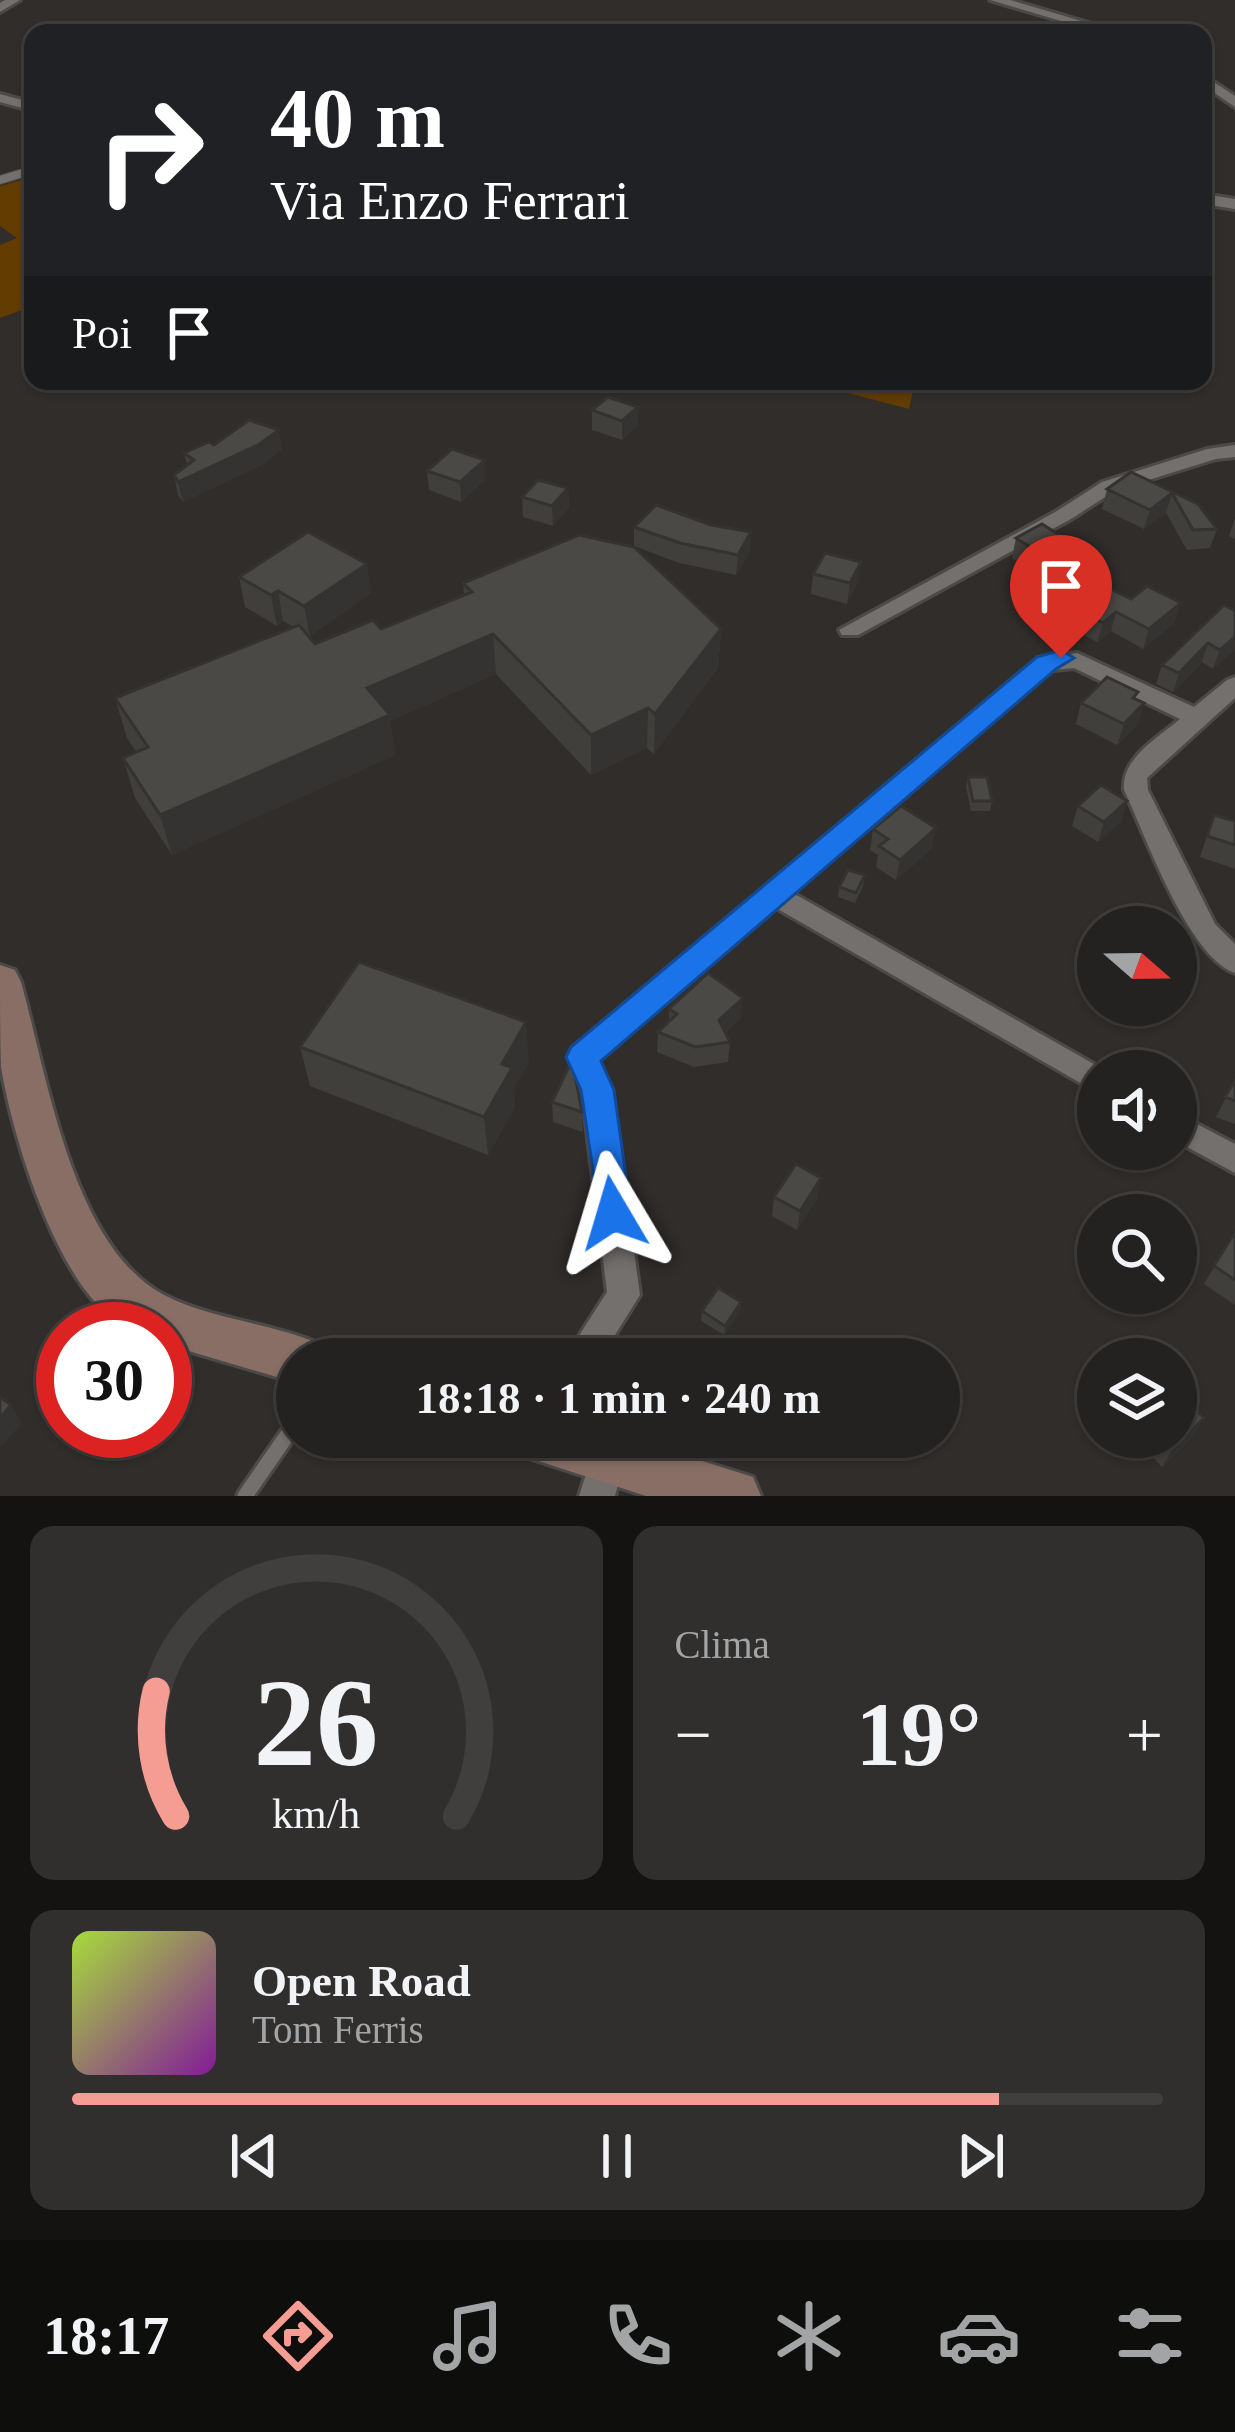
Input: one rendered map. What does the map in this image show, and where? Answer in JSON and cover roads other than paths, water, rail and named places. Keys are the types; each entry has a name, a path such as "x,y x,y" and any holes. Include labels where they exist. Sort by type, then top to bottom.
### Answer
{"main road":[{"path":"0,982 69,1220 99,1275 127,1299 159,1316 276,1352"},
{"path":"574,1458 602,1477 734,1496"}],"street":[{"path":"0,8 14,0"},
{"path":"996,0 1083,24"},
{"path":"850,630 1064,514 1090,494 1214,453 1235,451"},
{"path":"594,1338 624,1295 597,1090 582,1057 1046,663 1076,660 1197,718"},
{"path":"1235,685 1142,766 1135,778 1136,790 1205,931 1235,962"},
{"path":"775,895 1077,1069"},
{"path":"1197,1138 1235,1160"}],"lane":[{"path":"245,1496 276,1451"}]}
